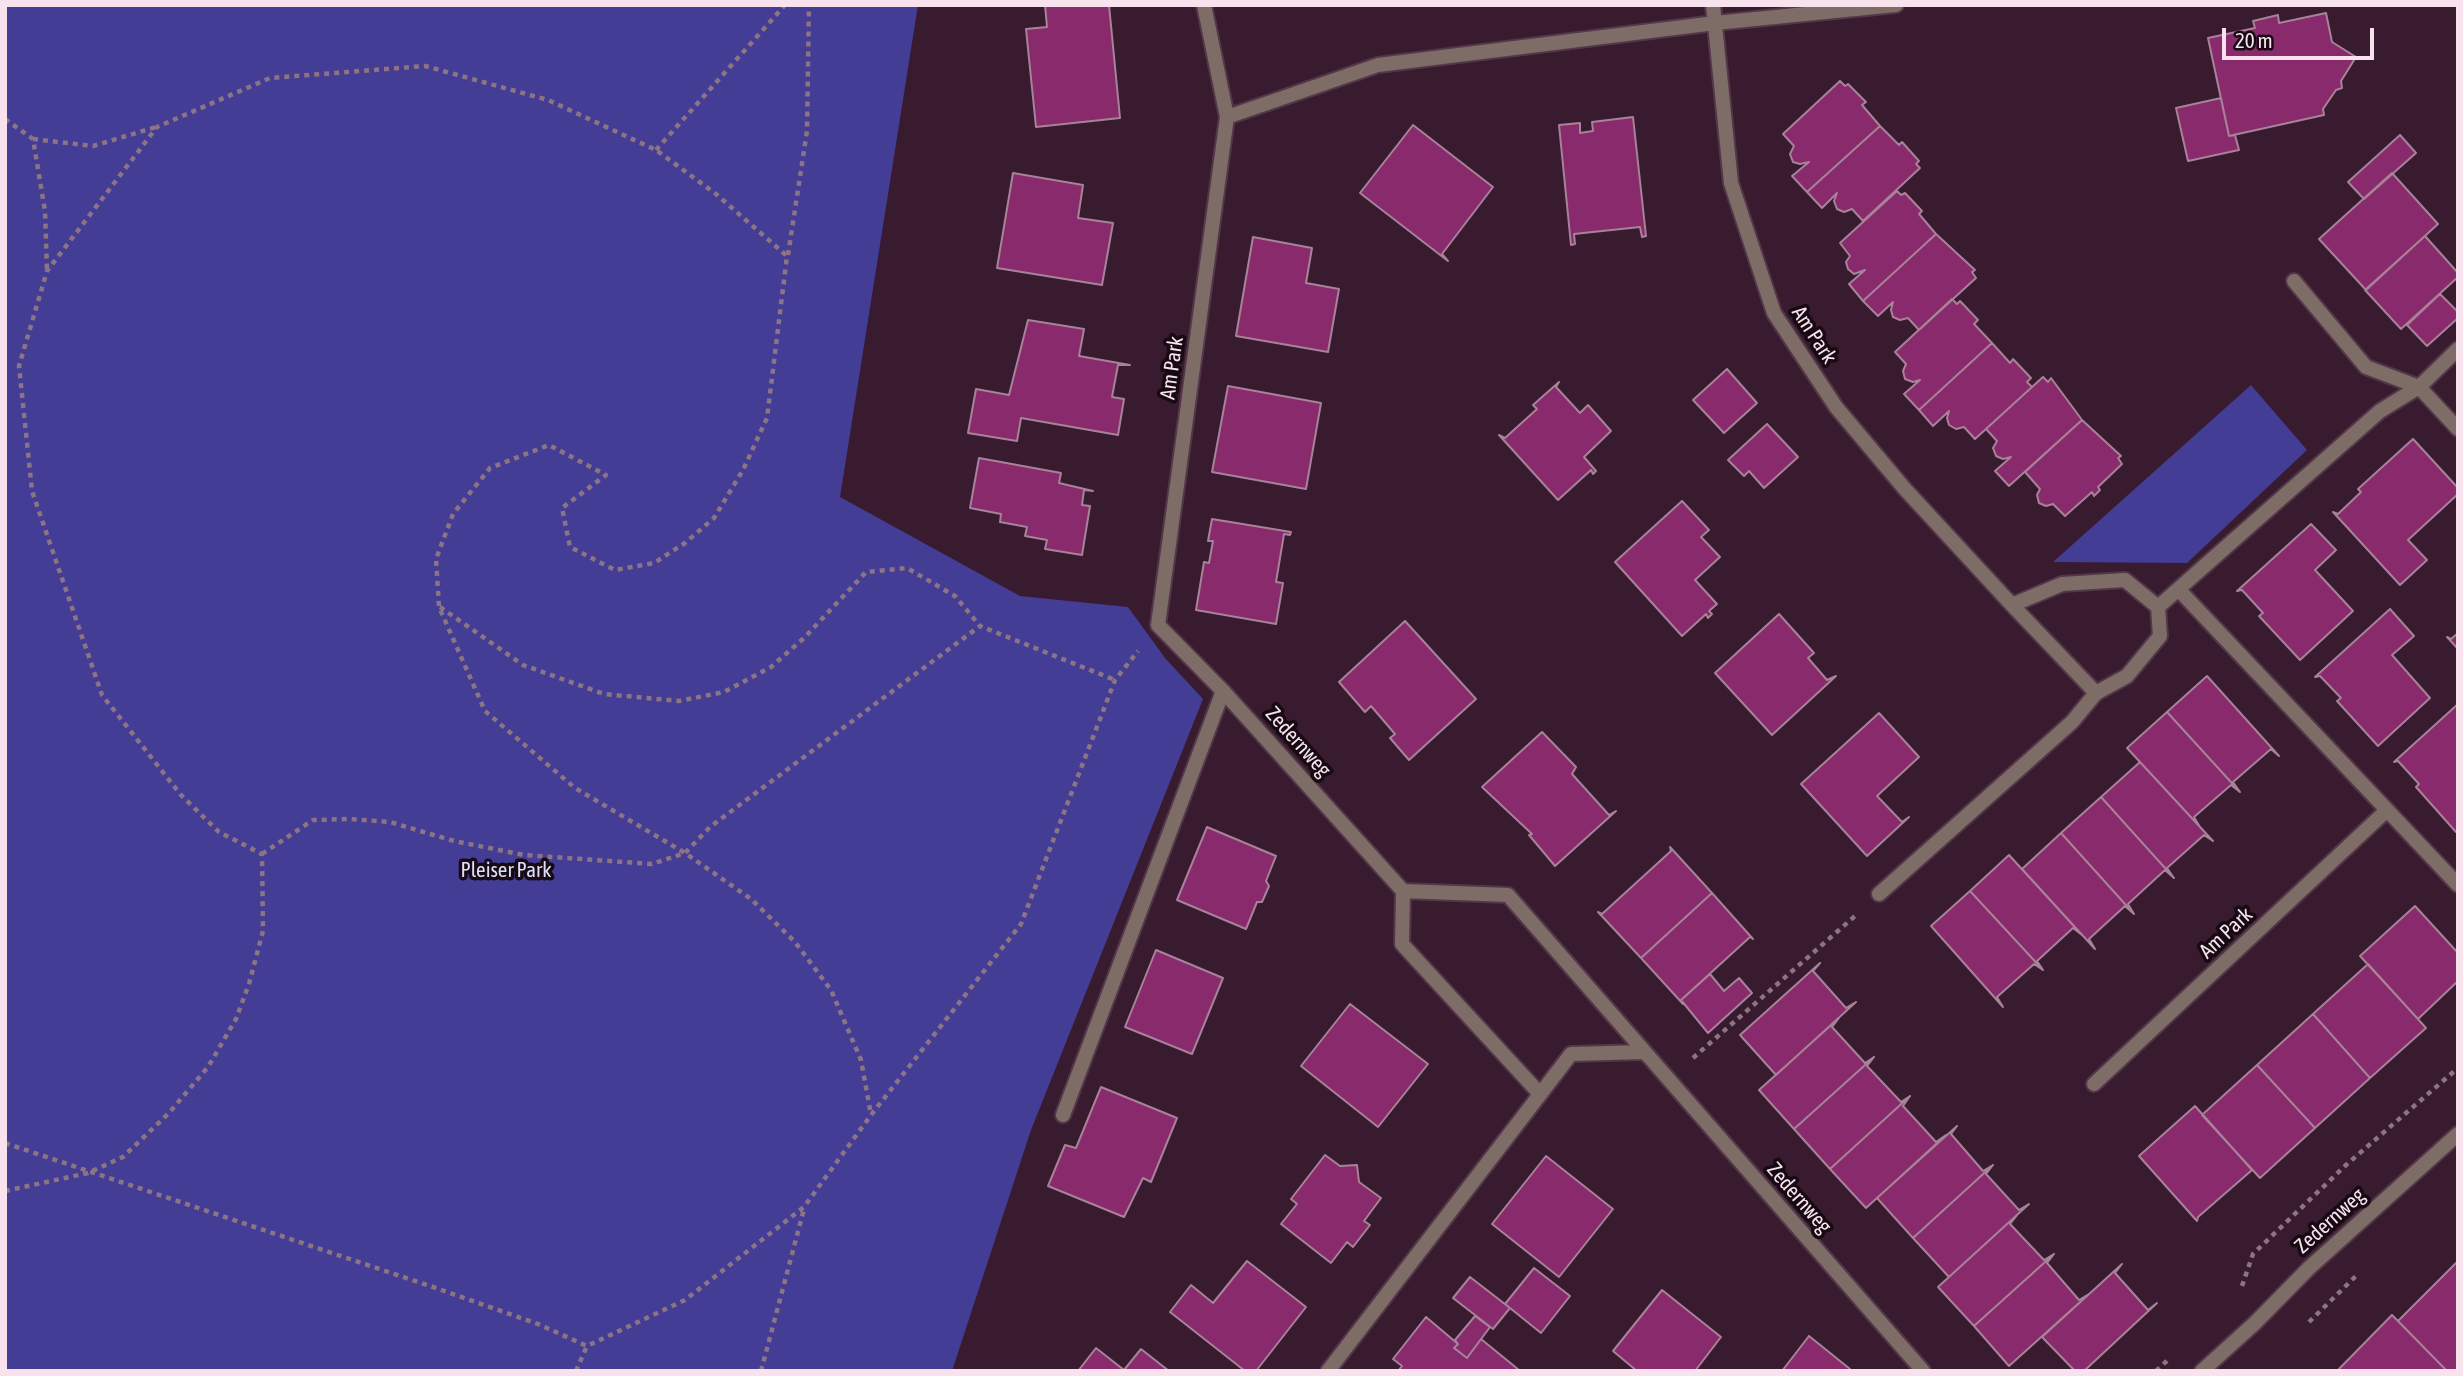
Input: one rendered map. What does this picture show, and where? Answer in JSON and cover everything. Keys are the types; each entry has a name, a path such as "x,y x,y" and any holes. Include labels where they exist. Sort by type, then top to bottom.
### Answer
{"street":[{"name":"Am Park","path":"1158,625 1227,117 1204,5"},
{"name":"Am Park","path":"1713,5 1731,183 1774,313 1836,407 1904,488 2096,693"},
{"path":"1227,117 1378,65 1715,23 1896,5"},
{"path":"2294,281 2367,367 2419,387 2458,429"},
{"path":"2158,607 2380,411 2419,387 2458,349"},
{"path":"1879,894 2073,722 2096,693 2127,676 2160,636 2158,607 2125,580 2063,584 2012,605"},
{"path":"2179,590 2458,885"},
{"name":"Zedernweg","path":"1158,625 1223,691 1403,891 1508,895 1923,1371"},
{"path":"1063,1115 1223,691"},
{"name":"Am Park","path":"2094,1084 2386,811"},
{"path":"1403,891 1402,944 1540,1094"},
{"path":"1328,1371 1571,1054 1644,1052"},
{"name":"Zedernweg","path":"2202,1371 2255,1323 2309,1268 2458,1134"}],"path":[{"path":"656,150 785,5"},
{"path":"809,5 807,131 787,256 767,418 743,470 714,519 685,543 654,563 615,570 570,547 562,508 606,475 549,445 490,468 453,514 436,559 439,607 485,711 575,788 685,853 751,899 795,942 831,990 861,1060 871,1115"},
{"path":"5,119 33,139 93,146 157,127 270,78 425,65 548,100 656,150 716,194 787,256"},
{"path":"47,271 157,127"},
{"path":"33,139 45,211 47,271 19,366 32,491 102,695 181,795 219,832 262,854"},
{"path":"439,607 523,665 604,694 679,701 724,692 771,667 804,638 866,572 907,568 955,596 980,626 1115,680"},
{"path":"576,1371 587,1346 685,1300 804,1207 871,1115 1021,924 1115,680 1158,625"},
{"path":"262,854 313,820 350,819 390,822 454,841 524,855 652,864 685,853 710,827 980,626"},
{"path":"5,1191 88,1173 123,1157 169,1113 208,1067 236,1019 262,931 262,854"},
{"path":"1667,1080 1879,894"},
{"path":"2239,1294 2253,1254 2346,1165 2458,1068"},
{"path":"5,1143 433,1287 538,1324 587,1346"},
{"path":"761,1371 804,1207"},
{"path":"2156,1371 2174,1354"}],"green space":[{"name":"Pleiser Park","path":"5,5 918,5 840,497 1020,596 1128,607 1165,658 1203,699 1031,1130 952,1371 5,1371"},
{"path":"2251,385 2307,450 2187,563 2053,562"}],"building":[{"path":"1045,5 1109,5 1120,118 1036,127 1026,29 1047,27"},
{"path":"2326,13 2332,42 2356,57 2341,81 2342,88 2336,90 2323,109 2324,115 2229,136 2208,38 2255,28 2253,21 2278,15 2279,23"},
{"path":"1840,81 1845,86 1848,84 1866,102 1862,105 1880,126 1807,192 1792,176 1809,162 1793,162 1790,154 1794,146 1783,134"},
{"path":"2221,98 2229,136 2235,135 2239,150 2188,161 2176,108"},
{"path":"1633,117 1646,236 1642,237 1640,227 1574,234 1575,244 1571,245 1559,125 1580,123 1580,133 1593,131 1592,122"},
{"path":"1413,125 1493,187 1442,254 1448,261 1360,193"},
{"path":"1880,126 1899,145 1902,142 1919,161 1916,164 1920,168 1863,221 1852,209 1844,212 1837,209 1834,201 1837,193 1822,208 1807,192"},
{"path":"2400,135 2416,153 2364,199 2348,182"},
{"path":"1013,173 1083,185 1078,218 1113,223 1102,285 997,268"},
{"path":"2392,173 2438,224 2366,290 2319,239"},
{"path":"1897,191 1901,195 1905,193 1922,211 1919,214 1936,234 1863,301 1849,284 1865,270 1854,274 1848,269 1846,262 1850,256 1840,243"},
{"path":"1936,234 1975,270 1972,272 1976,278 1919,330 1908,318 1900,320 1893,317 1893,302 1878,316 1863,301"},
{"path":"2425,236 2458,273 2458,277 2401,329 2365,290"},
{"path":"1253,237 1312,248 1306,283 1339,289 1328,352 1236,336"},
{"path":"2440,294 2458,312 2458,318 2427,346 2407,325"},
{"path":"1952,299 1957,304 1960,301 1978,320 1974,324 1992,343 1919,410 1904,394 1920,380 1913,382 1905,379 1903,371 1906,364 1895,352"},
{"path":"1028,320 1084,329 1079,356 1130,365 1118,365 1112,397 1124,399 1118,435 1021,418 1017,441 968,433 976,389 1009,395"},
{"path":"1992,343 2010,363 2013,359 2031,378 2027,382 2032,387 1975,439 1964,427 1956,429 1949,425 1949,411 1933,426 1919,410"},
{"path":"1727,369 1757,403 1724,433 1693,400"},
{"path":"2043,377 2048,382 2051,378 2082,420 2009,486 1995,471 2011,457 2003,459 1996,456 1993,448 1997,441 1986,429"},
{"path":"1559,382 1556,387 1580,413 1588,405 1611,431 1584,457 1596,471 1593,474 1591,470 1558,500 1499,435 1505,438 1537,409 1533,405"},
{"path":"1228,386 1321,403 1306,489 1212,472"},
{"path":"2082,420 2121,456 2118,458 2122,464 2098,487 2100,490 2094,496 2092,492 2065,516 2053,504 2046,506 2039,503 2037,495 2040,489 2025,472"},
{"path":"1767,424 1798,457 1764,488 1749,471 1744,476 1728,460"},
{"path":"2413,439 2458,488 2458,494 2408,540 2427,560 2400,585 2333,512 2338,514 2361,492 2358,489"},
{"path":"979,458 1061,473 1059,483 1093,491 1084,490 1082,505 1090,506 1082,555 1045,549 1047,540 1025,536 1027,527 1000,522 1001,514 970,508"},
{"path":"1682,501 1709,530 1701,537 1720,557 1695,580 1717,604 1709,611 1712,614 1708,618 1706,614 1682,636 1615,562"},
{"path":"1212,519 1291,532 1290,535 1284,534 1276,582 1283,583 1276,624 1196,610 1204,562 1209,563 1213,541 1208,541"},
{"path":"2311,524 2336,550 2315,570 2353,611 2300,660 2259,616 2263,613 2242,590 2237,591"},
{"path":"2390,609 2414,636 2392,655 2430,698 2378,746 2337,701 2341,698 2320,676 2315,677"},
{"path":"1779,614 1814,653 1808,658 1827,680 1836,676 1772,735 1715,673"},
{"path":"1405,621 1476,699 1409,760 1390,738 1395,734 1371,706 1365,712 1339,682"},
{"path":"2458,633 2458,649 2447,637 2451,639"},
{"path":"2207,676 2279,756 2271,749 2233,782 2240,792 2167,712"},
{"path":"2458,704 2456,832 2416,787 2419,784 2398,761 2394,762"},
{"path":"2167,712 2240,792 2231,785 2194,817 2200,827 2127,748"},
{"path":"1879,713 1919,757 1877,796 1902,822 1909,817 1867,856 1801,784"},
{"path":"1542,732 1576,767 1572,774 1609,815 1616,811 1555,866 1529,835 1532,834 1482,787"},
{"path":"2140,762 2213,841 2204,835 2167,868 2174,878 2101,797"},
{"path":"2101,797 2174,878 2165,870 2128,904 2134,914 2061,833"},
{"path":"1207,827 1276,856 1266,881 1269,886 1262,902 1257,902 1246,929 1177,900"},
{"path":"2061,833 2134,914 2125,906 2089,939 2095,949 2022,869"},
{"path":"1670,847 1712,893 1641,958 1598,912 1602,914 1671,851"},
{"path":"2009,855 2082,935 2073,928 2037,961 2043,970 1970,891"},
{"path":"1970,891 2043,970 2034,964 1997,997 2003,1007 1931,926"},
{"path":"1712,893 1753,939 1750,937 1681,1000 1683,1004 1641,958"},
{"path":"2415,906 2458,953 2458,981 2418,1019 2360,956"},
{"path":"1156,950 1223,978 1192,1054 1125,1027"},
{"path":"1820,963 1813,971 1846,1008 1856,1002 1776,1075 1740,1035"},
{"path":"2368,964 2426,1028 2370,1078 2313,1014"},
{"path":"1710,974 1724,991 1739,978 1752,993 1708,1033 1681,1000"},
{"path":"1350,1004 1428,1064 1378,1127 1301,1066"},
{"path":"2313,1014 2370,1078 2315,1128 2257,1065"},
{"path":"1839,1018 1832,1027 1865,1063 1874,1057 1794,1129 1759,1090"},
{"path":"1874,1057 1867,1066 1901,1102 1910,1096 1830,1169 1794,1129"},
{"path":"2257,1065 2315,1128 2260,1178 2202,1115"},
{"path":"1101,1087 1177,1118 1151,1182 1143,1178 1124,1217 1048,1186 1065,1145 1076,1148"},
{"path":"1910,1096 1903,1106 1936,1142 1946,1135 1866,1208 1830,1169"},
{"path":"2195,1106 2252,1170 2198,1217 2197,1221 2139,1156"},
{"path":"1957,1126 1951,1134 1983,1171 1993,1165 1913,1238 1877,1198"},
{"path":"1325,1155 1340,1166 1357,1165 1359,1182 1381,1198 1364,1221 1370,1225 1353,1247 1347,1242 1331,1263 1281,1224 1297,1204 1291,1199"},
{"path":"1546,1156 1613,1209 1559,1277 1492,1224"},
{"path":"1993,1165 1986,1174 2019,1210 2029,1204 1949,1277 1913,1238"},
{"path":"2018,1214 2010,1224 2044,1260 2054,1254 1974,1326 1938,1287"},
{"path":"2054,1254 2047,1263 2079,1300 2089,1294 2009,1366 1974,1326"},
{"path":"1247,1261 1306,1307 1256,1371 1245,1371 1170,1312 1191,1285 1213,1303"},
{"path":"2458,1261 2458,1371 2447,1371 2398,1321"},
{"path":"2122,1264 2115,1273 2148,1310 2157,1303 2084,1371 2075,1371 2042,1337"},
{"path":"1534,1268 1570,1296 1541,1333 1505,1304"},
{"path":"1470,1277 1510,1308 1493,1329 1453,1298"},
{"path":"1662,1290 1721,1337 1695,1371 1637,1371 1613,1351"},
{"path":"2392,1315 2447,1371 2337,1371"},
{"path":"1475,1316 1490,1327 1467,1358 1454,1348 1458,1344 1455,1340"},
{"path":"1426,1317 1458,1344 1454,1348 1467,1358 1481,1339 1519,1370 1398,1371 1402,1366 1393,1359"},
{"path":"1809,1336 1850,1369 1849,1371 1782,1371"},
{"path":"1096,1348 1124,1370 1141,1349 1169,1371 1078,1371"}]}
